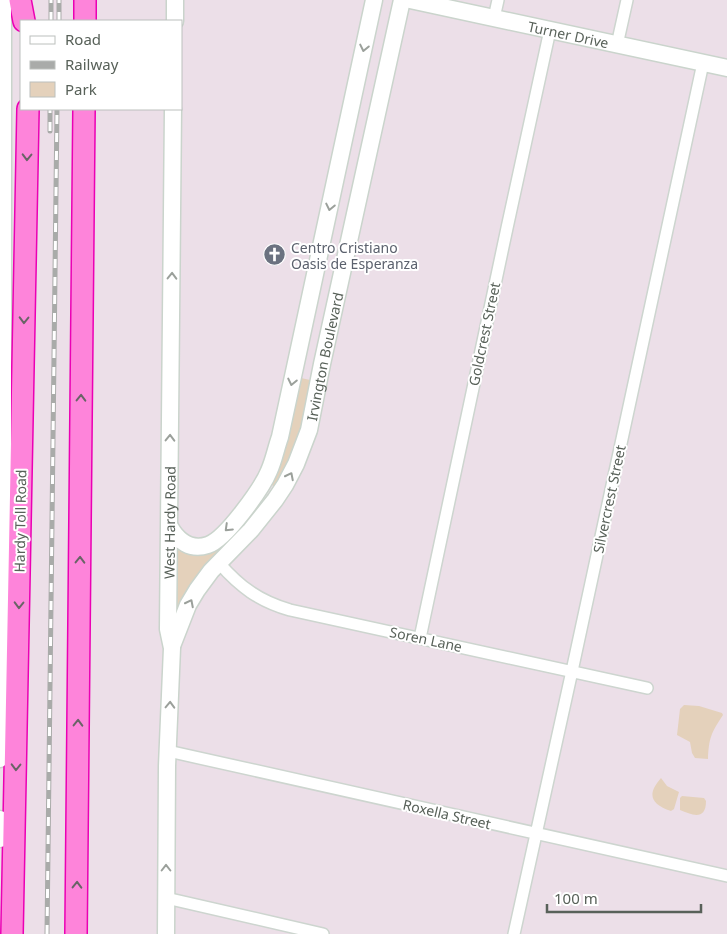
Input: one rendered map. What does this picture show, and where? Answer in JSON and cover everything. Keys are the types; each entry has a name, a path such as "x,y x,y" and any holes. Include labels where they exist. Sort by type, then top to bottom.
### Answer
{"highway":[{"path":"20,0 24,20"},
{"path":"30,0 30,20"},
{"path":"85,0 85,20"},
{"name":"Hardy Toll Road","path":"12,934 28,110"},
{"path":"76,934 84,110"}],"main road":[{"path":"0,760 3,0"},
{"path":"175,0 175,20"},
{"name":"Irvington Boulevard","path":"170,527 175,537 186,544 199,547 210,544 232,525 259,489 270,470 280,437 374,0"},
{"name":"Irvington Boulevard","path":"172,648 188,606 197,590 219,563 251,530 275,500 296,464 309,430 402,0"},
{"name":"Turner Drive","path":"410,0 727,68"},
{"name":"West Hardy Road","path":"166,934 168,751 172,648 168,629 173,110"},
{"path":"347,130 372,134"},
{"path":"297,359 322,364"},
{"path":"259,489 275,500"},
{"path":"0,818 0,839"}],"street":[{"path":"494,18 498,0"},
{"path":"616,45 627,0"},
{"name":"Goldcrest Street","path":"420,638 550,30"},
{"name":"Silvercrest Street","path":"514,934 703,63"},
{"name":"Soren Lane","path":"219,563 256,597 290,610 647,688"},
{"name":"Roxella Street","path":"168,751 727,876"},
{"path":"166,898 322,934"}],"green space":[{"path":"301,378 310,380 307,408 299,435 275,487 270,484 294,396"},
{"path":"255,507 259,511 179,611 175,609 176,549 179,547 187,550"},
{"path":"684,705 699,706 722,713 723,715 711,736 708,759 695,758 690,742 677,735 680,709"},
{"path":"661,778 667,786 679,792 674,809 671,811 659,805 653,798 654,789"},
{"path":"682,796 704,798 706,801 704,812 694,815 680,810 680,798"}],"railway":[{"path":"51,0 51,20"},
{"path":"59,0 59,20"},
{"path":"50,110 50,131"},
{"path":"47,934 57,110"}],"place":[{"name":"Centro Cristiano Oasis de Esperanza","path":"275,255"}]}
